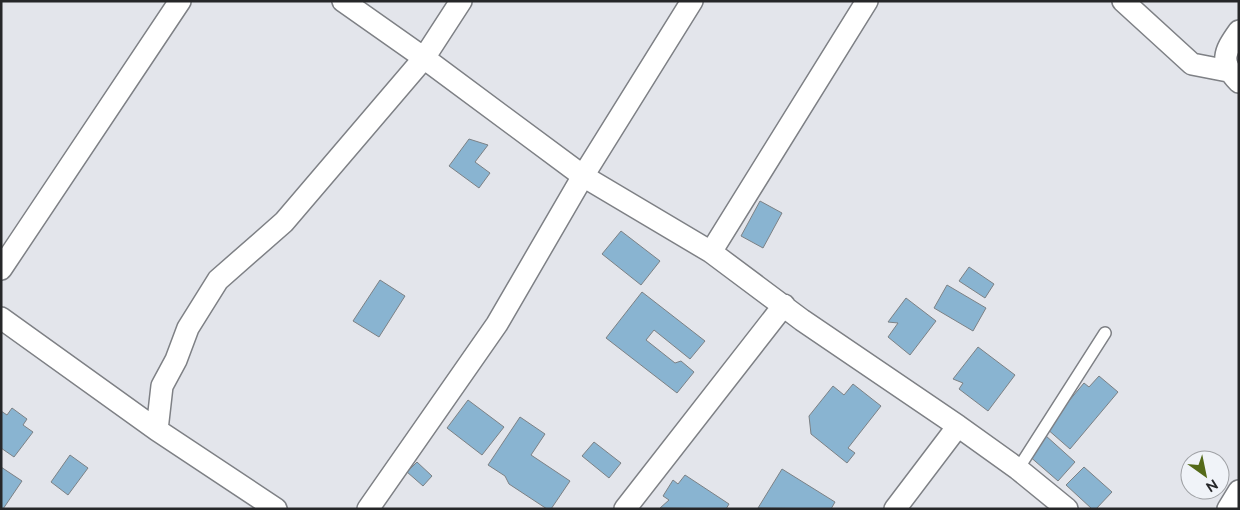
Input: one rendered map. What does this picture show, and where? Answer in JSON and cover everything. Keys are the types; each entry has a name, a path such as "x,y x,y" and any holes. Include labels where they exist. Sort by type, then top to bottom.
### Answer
{"street":[{"path":"1,269 180,1"},
{"path":"343,1 424,58 583,176 711,252 802,320 1018,469 1067,509"},
{"path":"157,430 162,386 176,360 188,328 218,280 284,222 424,58 461,1"},
{"path":"368,509 498,324 583,176 692,1"},
{"path":"711,252 868,1"},
{"path":"1123,1 1162,39 1192,64 1233,76"},
{"path":"1233,76 1224,59 1230,43 1239,31"},
{"path":"625,509 784,305"},
{"path":"1,318 157,430 276,509"},
{"path":"895,509 958,426"},
{"path":"1228,509 1239,491"}],"lane":[{"path":"1018,469 1105,333"}],"building":[{"path":"469,139 488,145 475,162 490,173 479,188 449,166"},
{"path":"760,201 782,213 763,248 741,236"},
{"path":"621,231 660,261 641,285 602,254"},
{"path":"969,267 994,284 985,298 959,281"},
{"path":"380,280 405,296 379,337 353,321"},
{"path":"947,285 986,308 973,331 934,308"},
{"path":"642,292 705,341 690,359 654,330 646,340 675,363 681,361 694,372 677,393 606,338"},
{"path":"906,298 936,321 910,355 888,337 898,323 888,322"},
{"path":"978,347 1015,375 988,411 959,389 963,383 953,379"},
{"path":"1099,376 1118,392 1070,449 1046,428 1084,383 1089,387"},
{"path":"853,384 881,406 848,448 855,453 847,463 811,434 809,416 833,386 844,395"},
{"path":"468,400 504,427 482,455 447,428"},
{"path":"12,408 27,419 23,425 33,432 14,457 1,448 1,411 7,415"},
{"path":"520,417 545,434 531,455 570,481 551,509 547,509 509,484 505,476 488,465"},
{"path":"1045,435 1075,462 1058,481 1028,455"},
{"path":"594,442 621,463 609,478 582,456"},
{"path":"70,455 88,468 68,495 51,482"},
{"path":"417,462 432,476 423,486 407,472"},
{"path":"1,467 22,481 3,509 1,509"},
{"path":"1084,467 1112,492 1096,509 1092,509 1066,485"},
{"path":"782,469 835,502 831,509 758,508"},
{"path":"685,475 729,504 726,509 660,508 669,500 663,496 673,480 678,484"}]}
